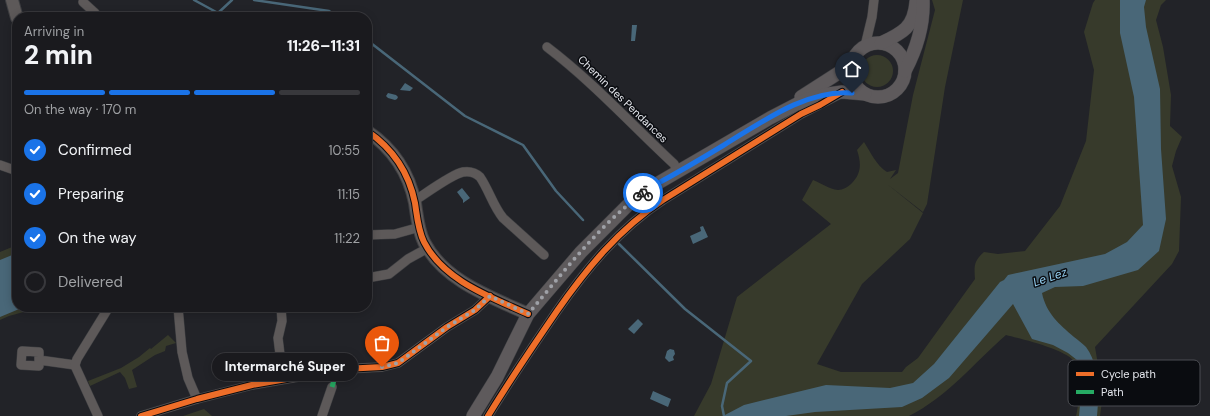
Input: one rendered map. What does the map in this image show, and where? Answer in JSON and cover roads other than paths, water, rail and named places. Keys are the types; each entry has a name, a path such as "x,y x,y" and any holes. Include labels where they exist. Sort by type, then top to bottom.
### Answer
{"main road":[{"path":"881,43 901,33 909,26 915,14 916,0"},
{"path":"905,71 904,63 896,50 889,45 881,43 865,46 856,53 850,69 854,83 858,89 865,94 872,97 880,97 895,91 900,85 912,56 920,28 923,12 923,0"},
{"path":"473,416 497,377 528,314 581,252 629,204 653,186 770,118 840,72 852,61"},
{"path":"770,118 808,99 842,92 865,94"}],"street":[{"path":"12,0 15,12"},
{"path":"865,46 874,0"},
{"path":"83,2 94,12"},
{"name":"Chemin des Pendances","path":"547,47 569,63 674,164 678,172"},
{"path":"488,416 523,359 574,285 606,247 622,231 644,212 801,114 842,92"},
{"path":"372,135 381,142 400,163 411,186 424,242 441,264 453,276 470,287 528,314"},
{"path":"0,165 12,169"},
{"path":"414,201 458,173 467,171 474,172 480,178 503,218 544,255"},
{"path":"372,236 395,234 420,227"},
{"path":"372,277 389,274 408,259 428,248"},
{"path":"141,416 239,388 344,369 382,367 398,363 447,327 475,310 490,296"},
{"path":"98,416 75,364 106,312"},
{"path":"178,312 182,352 188,378 197,399"},
{"path":"281,312 282,321 278,338 283,379"},
{"path":"39,360 75,364"},
{"path":"322,416 332,387"}],"water":[{"name":"Le Lez","path":"1120,0 1146,0 1144,7 1146,27 1160,89 1161,149 1166,219 1159,251 1138,270 1083,286 1055,287 1042,293 1044,300 1054,318 1086,347 1093,360 1077,360 1053,345 1032,339 1013,304 949,378 922,398 902,407 815,412 786,416 723,416 744,405 826,385 890,388 913,383 934,364 1000,282 1008,275 1105,254 1127,242 1143,225 1134,97 1120,33"},
{"path":"632,25 637,25 635,41 631,41"},
{"path":"405,83 413,88 410,91 400,90"},
{"path":"388,93 396,95 398,97 397,99 395,100 388,98 386,96"},
{"path":"462,188 470,198 463,203 463,200 457,192"},
{"path":"703,226 708,237 693,244 690,236 701,231 700,227"},
{"path":"12,255 12,312 0,317 0,260"},
{"path":"638,319 643,324 634,334 628,329"},
{"path":"670,349 674,350 675,354 673,357 674,360 669,362 665,358 667,351"},
{"path":"653,391 671,399 668,407 650,399"},
{"path":"1080,406 1098,406 1097,416 1079,416"}],"waterway":[{"path":"194,0 216,12"},
{"path":"219,12 232,0"},
{"path":"254,0 330,12"},
{"path":"372,44 465,116 523,145 556,191 583,220"},
{"path":"619,244 685,309 751,361 727,383 722,406 724,416"}],"place":[{"name":"Intermarché Super","path":"382,367"}]}
